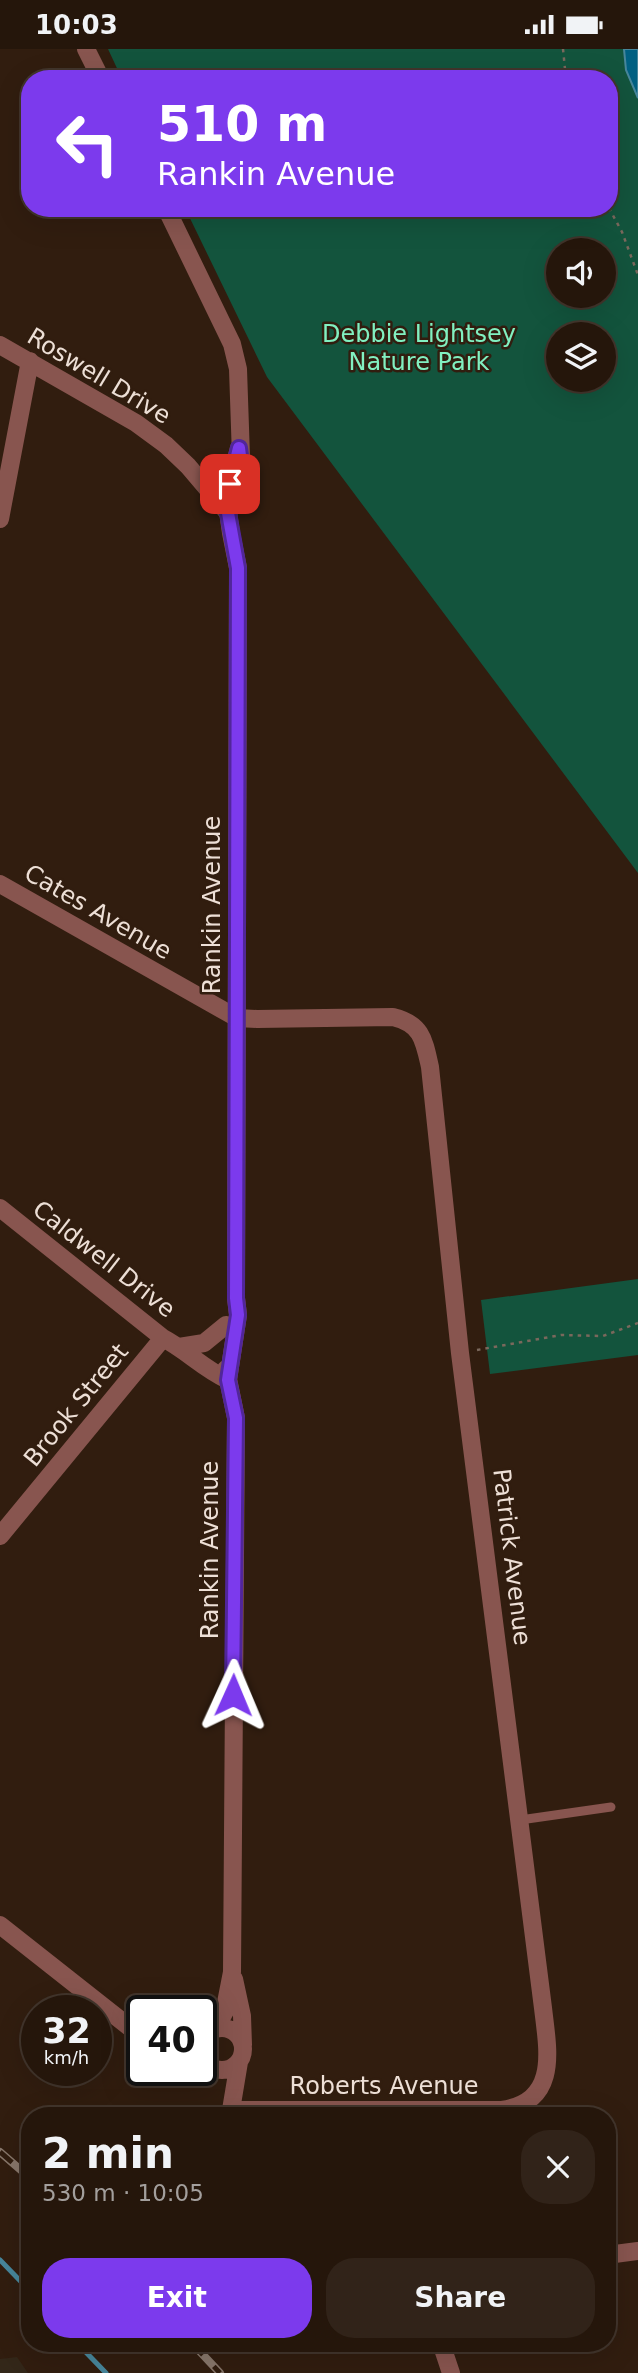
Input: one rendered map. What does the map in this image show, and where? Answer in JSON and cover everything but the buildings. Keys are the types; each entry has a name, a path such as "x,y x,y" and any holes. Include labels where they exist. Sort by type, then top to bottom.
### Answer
{"street":[{"path":"86,49 96,70"},
{"name":"Rankin Avenue","path":"170,217 232,344 238,369 239,448 226,497 238,568 238,1315 228,1380"},
{"name":"Roswell Drive","path":"0,345 136,423 166,445 188,466 228,513"},
{"path":"0,519 30,361"},
{"name":"Cates Avenue","path":"0,884 237,1018 393,1017 413,1024"},
{"name":"Patrick Avenue","path":"413,1024 424,1041 430,1067 460,1353 548,2047 548,2067 534,2098"},
{"name":"Caldwell Drive","path":"0,1208 194,1360 228,1380"},
{"name":"Rankin Avenue","path":"231,2107 241,2054 242,2016 233,1972 236,1418 223,1351 228,1316 236,1298"},
{"name":"Caldwell Drive","path":"171,1342 204,1343 226,1325"},
{"name":"Brook Street","path":"0,1536 171,1342"},
{"path":"0,1925 126,2024"},
{"name":"Rankin Avenue","path":"217,2023 224,2013 233,1972"},
{"path":"217,2034 230,2030 241,2039 241,2054 230,2069 217,2068"},
{"path":"217,2085 227,2107"},
{"name":"Roberts Avenue","path":"518,2107 534,2098"},
{"path":"616,2254 638,2251"},
{"path":"444,2352 451,2373"}],"lane":[{"path":"520,1820 611,1807"}],"path":[{"path":"563,49 565,70"},
{"path":"614,217 638,275"},
{"path":"460,1353 561,1335 603,1336 638,1323"}],"shaded area":[{"path":"17,2357 28,2373 0,2373 0,2359"}],"green space":[{"name":"Debbie Lightsey Nature Park","path":"108,49 638,49 638,873 267,377 189,217 618,217 618,70 118,70"},
{"path":"638,1279 638,1355 490,1374 481,1300"}],"water":[{"path":"624,49 638,49 638,98 626,70"}],"waterway":[{"path":"0,2260 21,2282"},
{"path":"86,2352 106,2373"}],"railway":[{"path":"0,2152 21,2170"},
{"path":"200,2352 220,2373"}],"route":[{"path":"230,484 239,448 241,484 228,513 238,568 238,1315 228,1380 236,1418 233,1695"}]}
